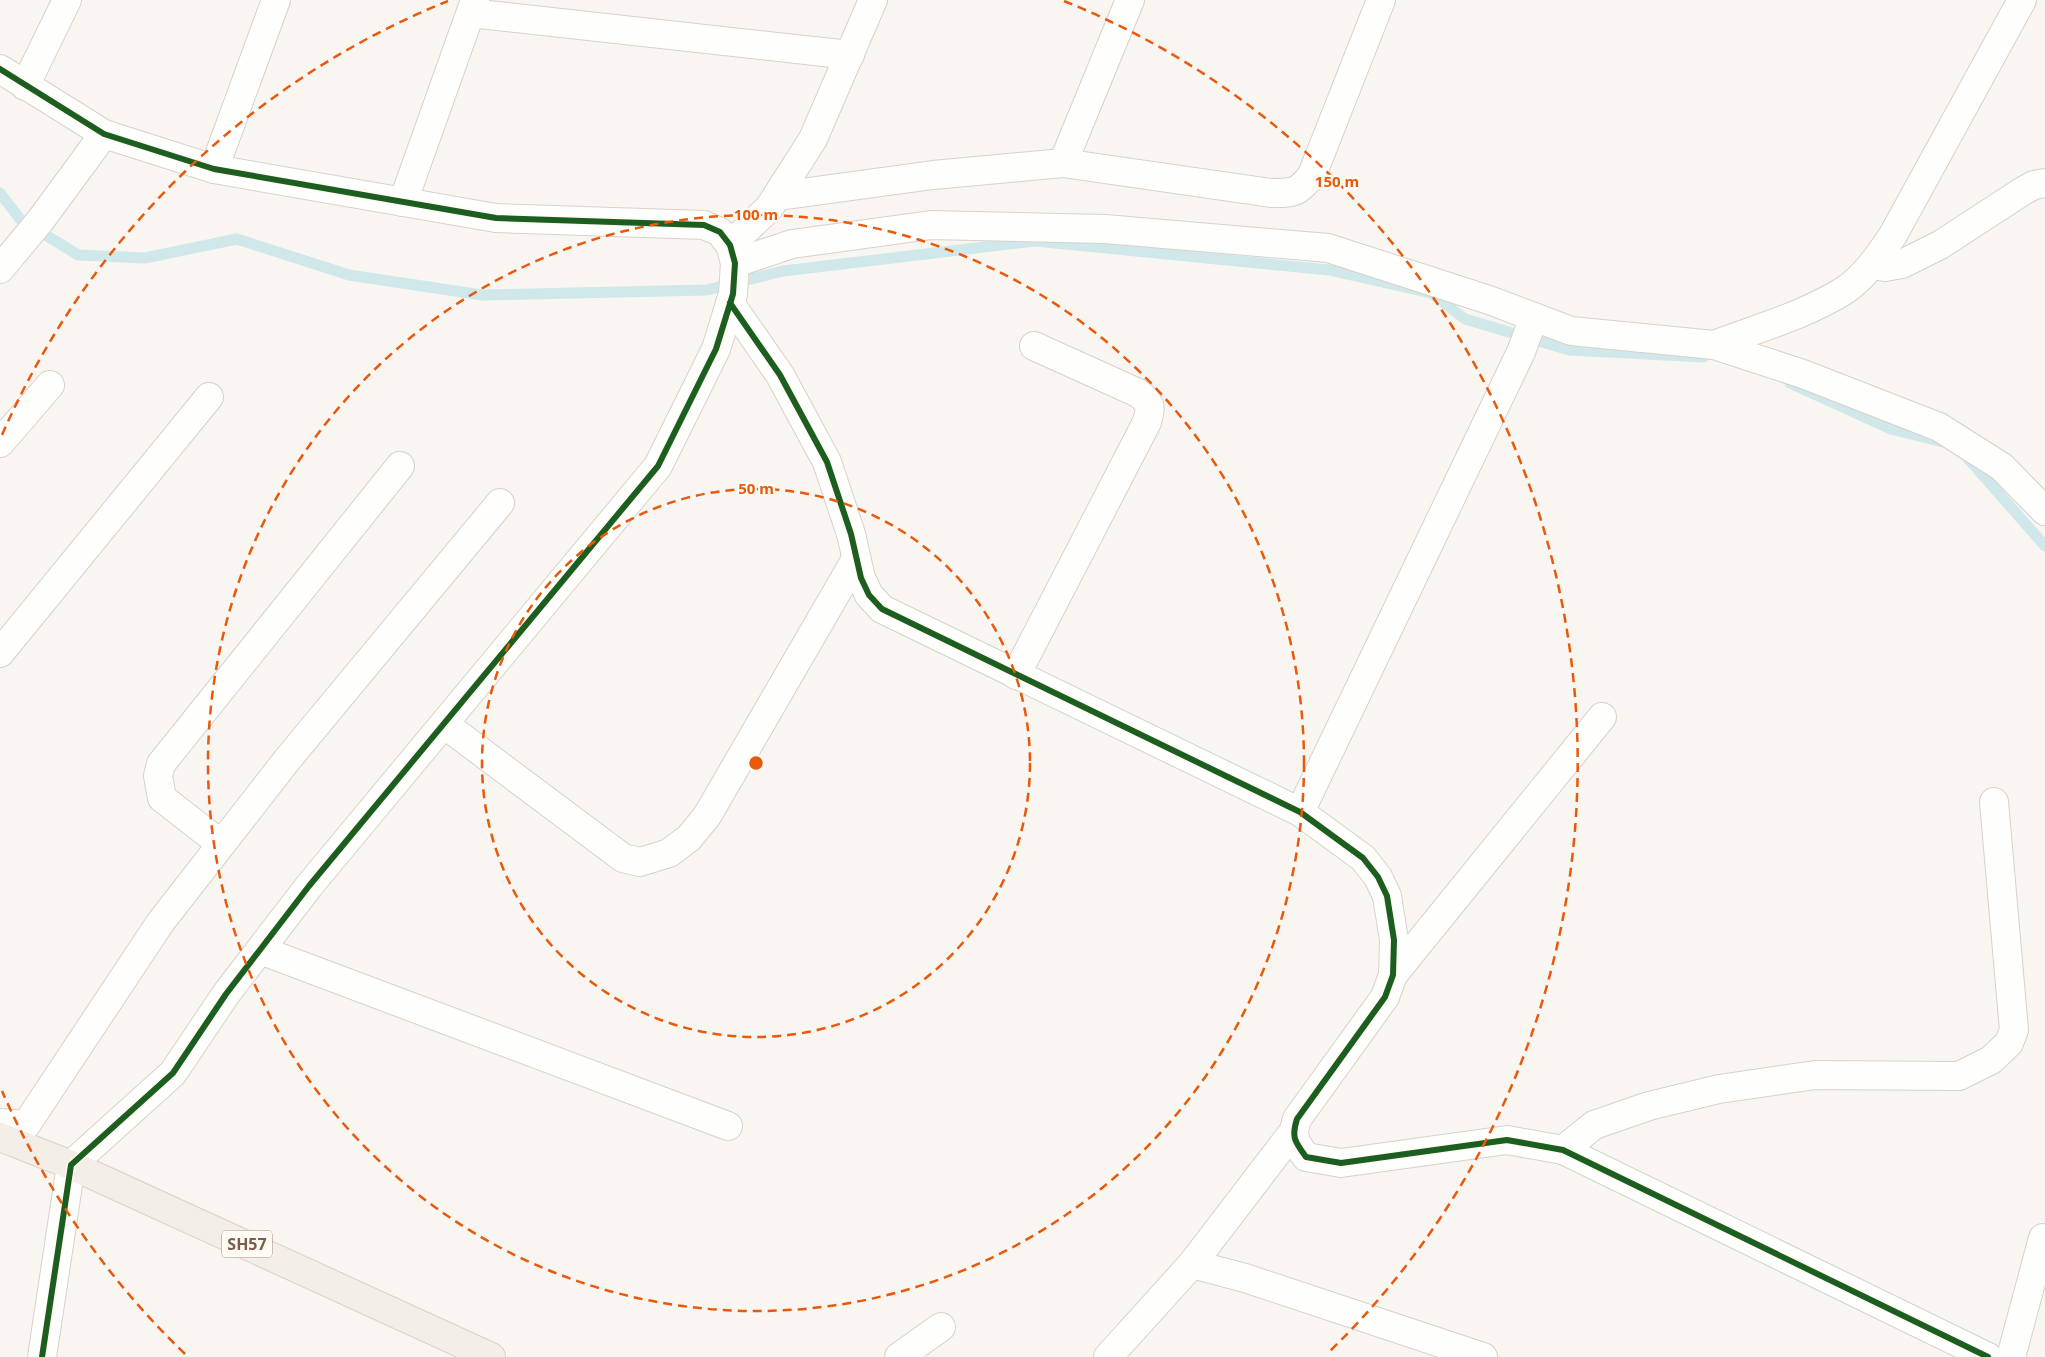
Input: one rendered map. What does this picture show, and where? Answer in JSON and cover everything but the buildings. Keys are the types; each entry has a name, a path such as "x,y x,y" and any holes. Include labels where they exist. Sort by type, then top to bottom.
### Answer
{"main road":[{"name":"SH57","path":"0,1137 72,1165 491,1357"}],"street":[{"path":"25,86 67,0"},
{"path":"214,169 276,0"},
{"path":"42,1357 72,1165 173,1073 226,994 309,886 658,466 716,349 733,275 769,208 813,139 874,0"},
{"path":"1063,163 1130,0"},
{"path":"778,196 933,175 1063,163 1271,193 1294,193 1303,186 1312,174 1380,0"},
{"path":"1714,345 1813,306 1846,289 1872,265 1893,235 2022,0"},
{"path":"403,202 473,7 850,55"},
{"path":"0,69 104,134 214,169 496,218 704,225 720,232 733,275 780,375 827,462 851,534 861,578 869,595 882,609 1016,676 1300,812 1364,858 1378,877 1387,896 1394,940 1393,974 1385,997 1297,1119 1293,1132 1192,1264 1108,1357"},
{"path":"0,269 40,221 104,134"},
{"path":"1872,265 1885,267 1902,264 1940,244 2023,191 2034,185 2045,183"},
{"path":"733,275 792,244 931,224 1105,229 1328,248 1489,300 1528,334 1571,331 1714,345 1803,374 1939,427 2002,467 2045,511"},
{"path":"1300,812 1528,334"},
{"path":"1016,676 1147,422 1151,408 1148,401 1138,393 1034,346"},
{"path":"0,443 50,385"},
{"path":"0,653 209,397"},
{"path":"221,844 162,798 158,776 161,764 400,466"},
{"path":"0,1123 26,1125 160,923 286,760 500,504"},
{"path":"444,724 623,858 640,862 669,853 689,838 707,816 856,559"},
{"path":"1393,974 1602,717"},
{"path":"1562,1150 1594,1125 1649,1106 1719,1089 1814,1075 1959,1076 1991,1060 2009,1044 2014,1030 1994,802"},
{"path":"260,950 728,1126"},
{"path":"1293,1132 1296,1145 1306,1157 1341,1163 1507,1140 1562,1150 1988,1357"},
{"path":"2011,1357 2043,1238"},
{"path":"1192,1264 1245,1278 1484,1357"},
{"path":"899,1357 940,1327"}],"waterway":[{"path":"0,193 20,219 78,255 145,258 237,239 349,275 482,295 707,290 783,271 1035,241 1329,270 1431,293 1465,319 1569,350 1704,357"},
{"path":"1790,383 1891,429 1947,443"},
{"path":"1966,456 2045,546"}],"cycle path":[{"path":"0,69 104,134 214,169 496,218 704,225 720,232 730,245 735,263 733,294 716,349 658,466 309,886 226,994 173,1073 71,1165 42,1357"},
{"path":"730,303 780,375 827,462 851,534 861,578 869,595 882,609 1300,812 1363,858 1378,877 1387,896 1394,940 1393,975 1385,997 1297,1119 1294,1135 1306,1157 1341,1163 1507,1140 1563,1150 1988,1357"}]}
